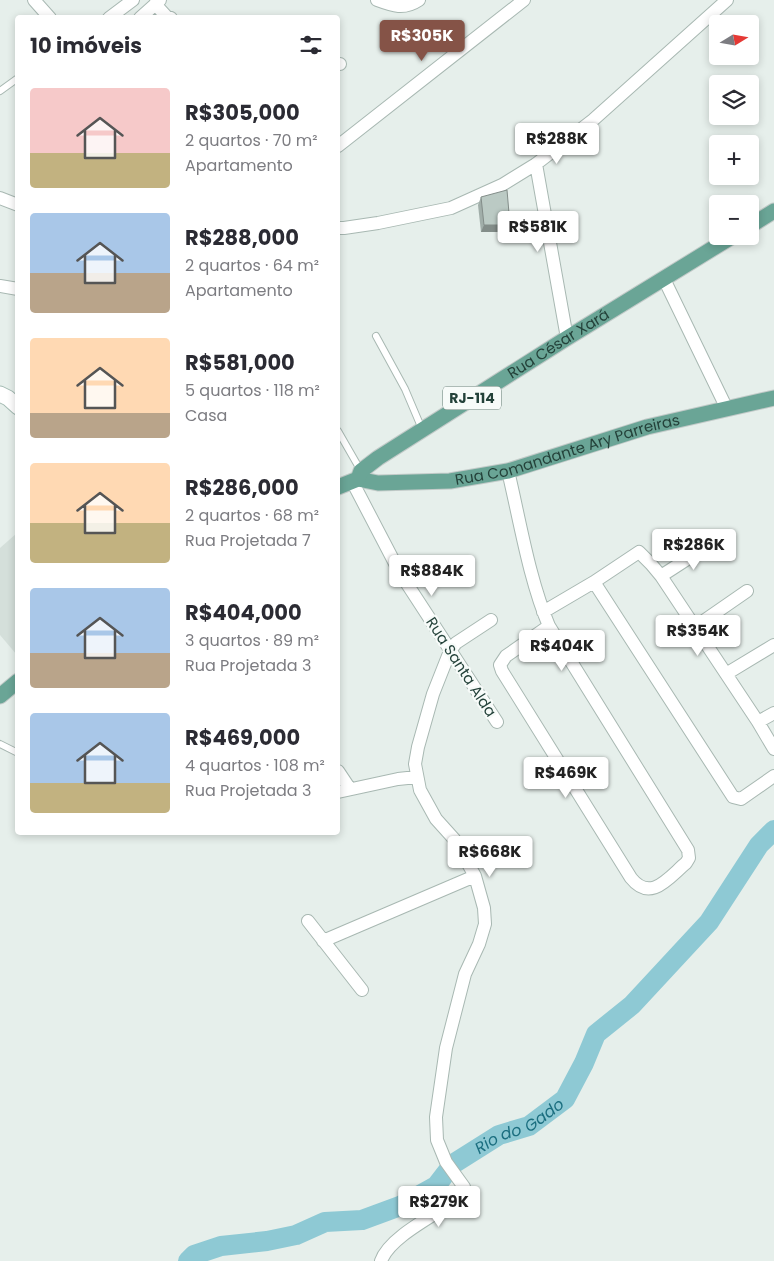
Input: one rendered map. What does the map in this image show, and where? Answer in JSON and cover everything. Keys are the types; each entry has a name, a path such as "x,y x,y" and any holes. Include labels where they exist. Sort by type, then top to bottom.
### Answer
{"main road":[{"path":"759,220 774,210"},
{"name":"Rua César Xará","path":"340,486 357,477 378,458 719,245"},
{"name":"Rua Comandante Ary Parreiras","path":"357,477 378,483 450,481 508,471 647,427 774,398"},
{"path":"378,458 380,472 388,483"},
{"path":"0,696 15,684"}],"street":[{"path":"34,0 47,15"},
{"path":"113,15 133,0"},
{"path":"378,0 402,7 419,0"},
{"path":"340,144 524,0"},
{"path":"340,228 378,223 451,208 502,185 536,164 593,120 727,0"},
{"path":"143,15 158,2 166,15"},
{"path":"536,164 568,338"},
{"path":"0,198 15,204"},
{"path":"664,279 727,409"},
{"path":"0,286 15,288"},
{"path":"508,471 543,612 549,626 685,843 689,855 686,863 655,888 641,888 631,878 502,671 500,665 506,656 549,626"},
{"name":"Rua Santa Alda","path":"357,477 400,573 497,722"},
{"path":"660,576 712,543"},
{"path":"543,612 594,582 639,552 660,576 695,627 774,749"},
{"path":"594,582 733,797 741,799 774,776"},
{"path":"695,627 747,591"},
{"path":"381,1261 383,1254 388,1248 410,1230 465,1194 464,1188 446,1162 436,1133 440,1082 446,1048 465,974 486,924 484,908 475,876 454,840 427,805 420,790 416,764 422,732 433,694 450,651 456,643 492,620"},
{"path":"726,674 774,645"},
{"path":"758,722 774,713"},
{"path":"340,778 344,791 398,779 417,777"},
{"path":"323,941 475,876"},
{"path":"308,921 362,990"}],"lane":[{"path":"0,92 15,80"},
{"path":"376,336 405,389 422,430"},
{"path":"340,438 357,477"},
{"path":"0,744 15,752"}],"shaded area":[{"path":"15,535 15,653 0,635 0,548"}],"building":[{"path":"507,190 510,225 484,225 481,197"}],"waterway":[{"name":"Rio do Gado","path":"188,1261 194,1255 221,1246 267,1241 296,1235 325,1222 362,1220 400,1206 436,1186 453,1164 499,1135 529,1126 565,1099 584,1063 596,1034 632,1005 709,922 759,845 774,830"}]}
